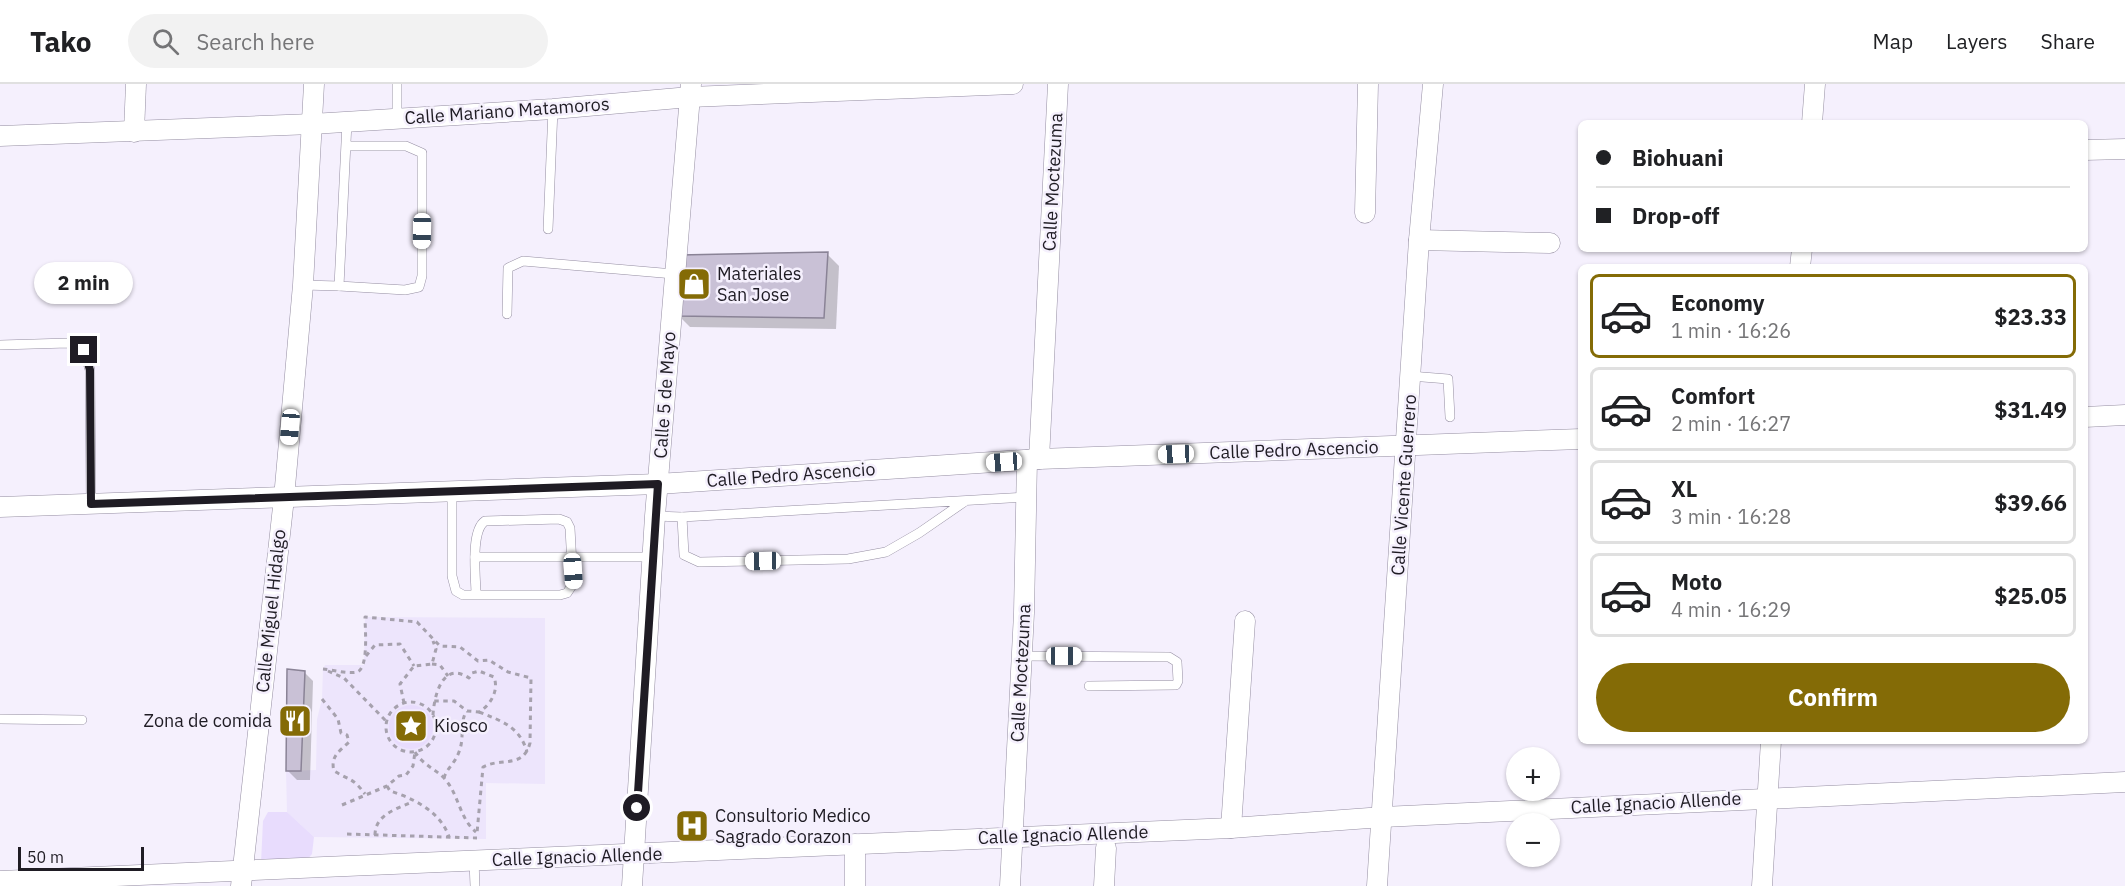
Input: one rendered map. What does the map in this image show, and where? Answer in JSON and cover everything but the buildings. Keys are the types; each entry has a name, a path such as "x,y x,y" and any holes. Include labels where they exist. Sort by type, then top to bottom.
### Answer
{"street":[{"path":"134,132 136,84"},
{"name":"Calle Miguel Hidalgo","path":"242,878 284,498 303,285 314,84"},
{"name":"Calle Mariano Matamoros","path":"0,136 312,124 553,109 690,91 1013,84"},
{"name":"Calle Moctezuma","path":"1010,886 1022,656 1025,497 1033,460 1058,84"},
{"path":"1365,213 1368,84"},
{"name":"Calle Vicente Guerrero","path":"1377,886 1419,240 1433,84"},
{"path":"1812,120 1815,84"},
{"name":"Calle 5 de Mayo","path":"632,886 658,484 690,91"},
{"path":"2088,150 2125,149"},
{"path":"1419,240 1550,243"},
{"path":"2088,417 2125,415"},
{"name":"Calle Pedro Ascencio","path":"0,507 658,484 1033,460 1578,439"},
{"path":"1231,828 1245,621"},
{"path":"1762,886 1771,744"},
{"name":"Calle Ignacio Allende","path":"0,881 242,878 474,861 1013,837 1106,841 1231,828 1383,817 2125,782"},
{"path":"1104,886 1106,841"},
{"path":"855,844 855,886"}],"lane":[{"path":"397,84 397,118"},
{"path":"548,229 553,109"},
{"path":"339,286 347,122"},
{"path":"303,285 413,289 418,287 422,276 422,153 406,146 346,146"},
{"path":"507,314 508,268 523,261 674,274"},
{"path":"0,345 68,343 84,350 90,370 91,504"},
{"path":"1410,376 1448,379 1450,417"},
{"path":"452,491 453,585 463,595 476,595 567,593 573,584 570,528 567,522 559,519 485,521 477,532 476,595"},
{"path":"656,516 682,517 1025,497"},
{"path":"682,517 682,546 684,555 690,560 848,559 886,552 919,533 964,502"},
{"path":"475,557 653,557"},
{"path":"1022,656 1169,657 1177,662 1178,681 1176,685 1089,686"},
{"path":"0,719 82,720"},
{"path":"474,861 475,886"}],"path":[{"path":"347,834 478,840 483,767 491,763 521,760 527,754 530,743 531,678 508,672 489,660 478,661 460,647 440,646 417,622 365,617 365,657 362,669 356,672 323,669 344,678 386,721"},
{"path":"432,639 436,649 432,664"},
{"path":"365,657 375,645 400,644 414,666"},
{"path":"404,703 400,684 414,666 440,665 448,676"},
{"path":"433,715 421,704 404,703 396,707 386,721 386,729 393,745 399,750 415,752 423,750 434,738 436,722 433,715 433,701 437,687 448,676 469,678 472,673 479,670 494,677 497,685 496,693 478,712"},
{"path":"322,699 338,719 341,733 347,735 349,742 338,750 332,763 334,771 353,779 365,794"},
{"path":"433,701 454,701 466,711 478,712 516,729 523,738 527,754"},
{"path":"444,778 445,772 455,763 461,747 463,717 466,711"},
{"path":"415,752 426,766 444,778 465,821 477,833"},
{"path":"342,805 387,786 399,776 406,775 413,766 415,752"},
{"path":"387,786 390,791 404,795 412,802 433,811 446,828 449,837"},
{"path":"375,835 375,828 381,816 412,802"}],"shaded area":[{"path":"365,617 545,618 545,784 486,783 486,839 314,837 287,812 286,771 316,770 317,719 322,699 323,669 325,665 364,665"},
{"path":"411,705 426,712 433,727 426,742 411,749 396,742 389,727 396,712"},
{"path":"268,812 287,812 314,837 312,854 305,862 261,863 263,821"}],"place":[{"name":"Materiales San Jose","path":"694,284"},
{"name":"Zona de comida","path":"295,721"},
{"name":"Kiosco","path":"411,726"},
{"name":"Consultorio Medico Sagrado Corazon","path":"692,826"}],"route":[{"path":"84,350 88,357 90,370 91,504 658,484 637,808"}]}
